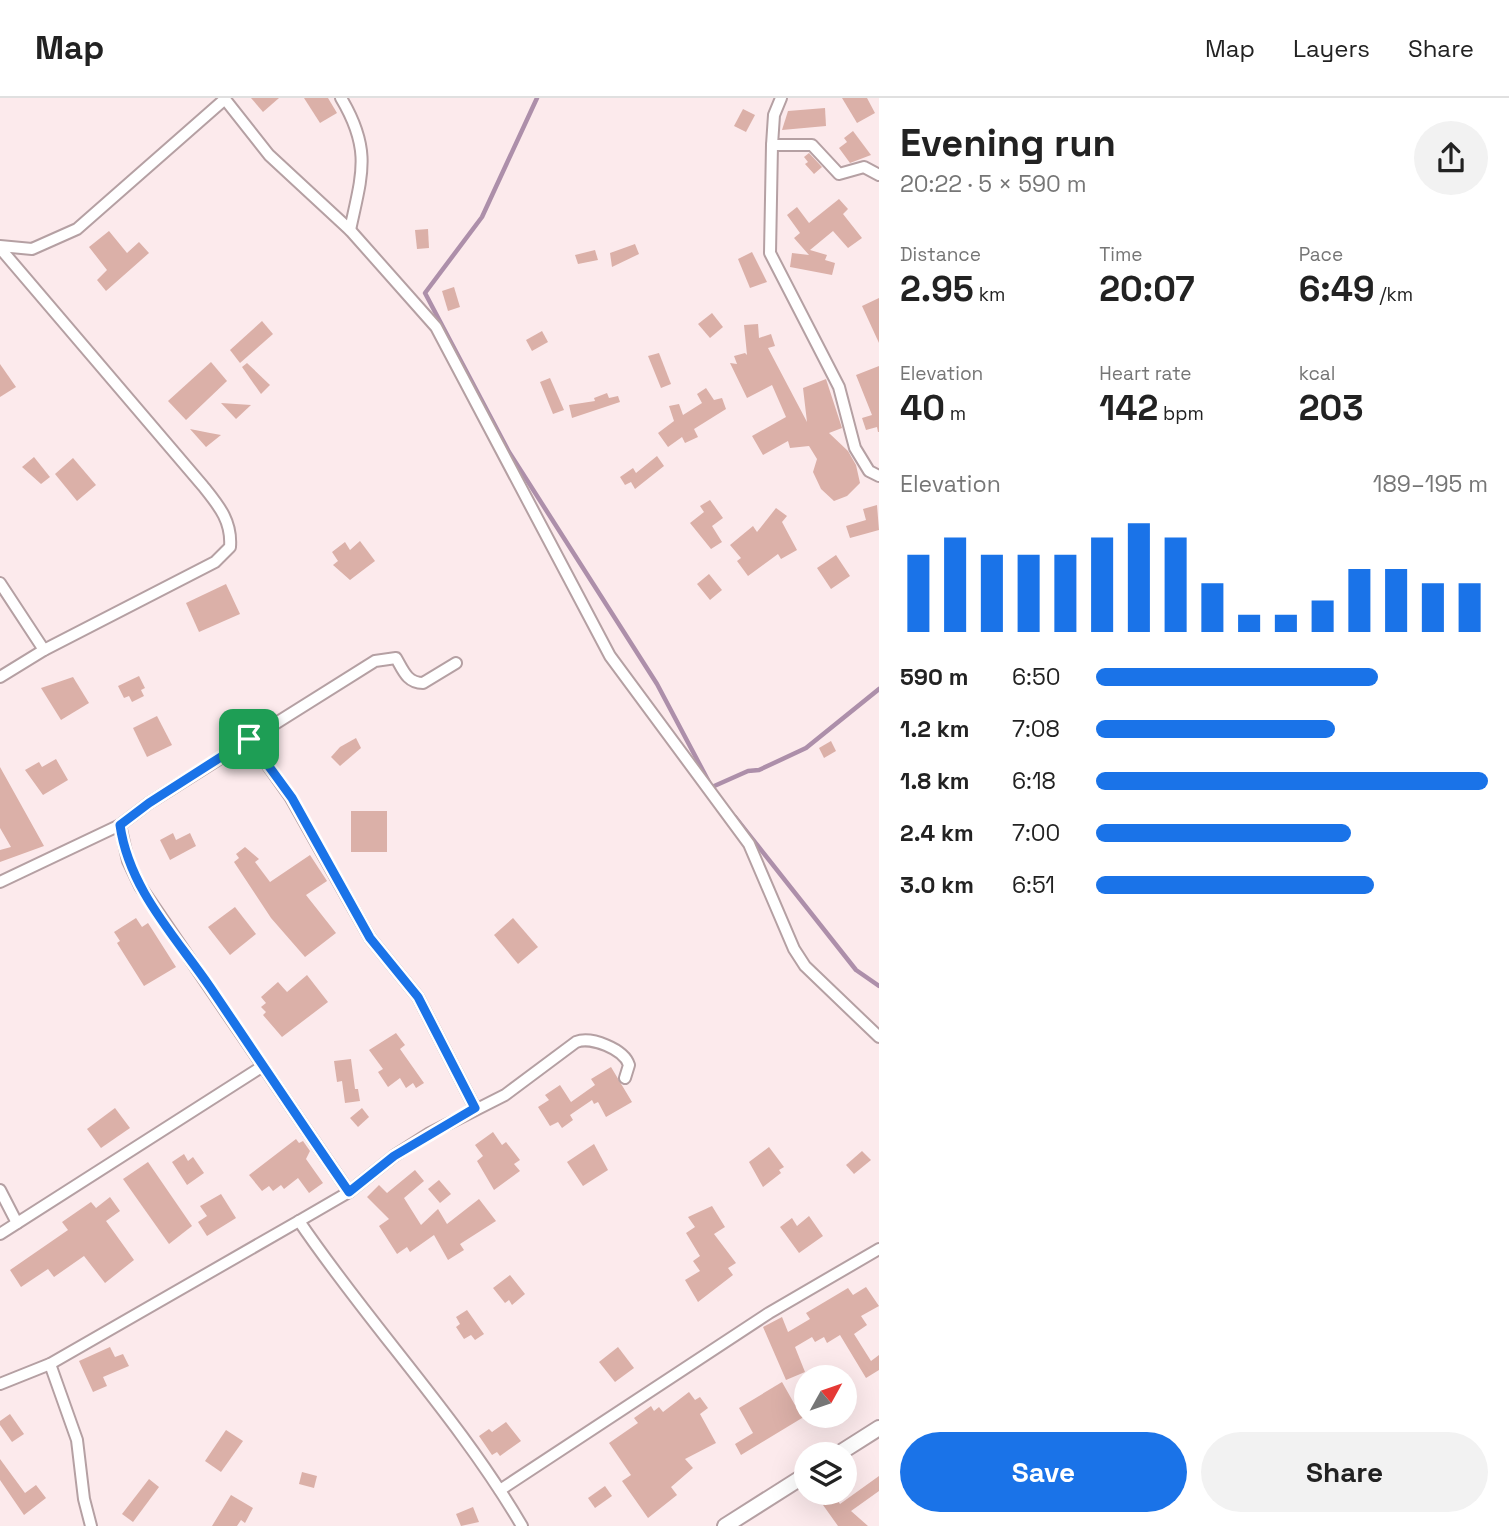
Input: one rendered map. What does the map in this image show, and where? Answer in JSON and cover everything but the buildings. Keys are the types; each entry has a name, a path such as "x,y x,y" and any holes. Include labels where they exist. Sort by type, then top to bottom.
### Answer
{"main road":[{"path":"857,1442 879,1428"},
{"path":"725,1526 794,1482"}],"street":[{"path":"0,247 33,249 77,229 224,98 269,155 350,230 436,327 610,656 749,844 794,949 805,967 879,1037"},
{"path":"341,98 352,116 363,150 362,177 350,230"},
{"path":"781,98 774,115 770,253 839,387 855,448 869,471 879,476"},
{"path":"772,145 812,145 839,174 846,175 864,167 879,175"},
{"path":"0,247 204,486 232,530 230,547 215,562 44,650 0,677"},
{"path":"0,583 44,650"},
{"path":"0,881 120,825 149,803 249,739 383,658 396,657 409,680 417,683 423,683 456,663"},
{"path":"249,739 292,798 370,938 418,997 475,1108"},
{"path":"120,825 128,861 140,886 349,1192"},
{"path":"0,1384 50,1364 299,1222 349,1192 394,1156 475,1108 505,1095 581,1040 588,1039 624,1055 629,1065 625,1078"},
{"path":"0,1234 263,1066"},
{"path":"0,1190 17,1223"},
{"path":"299,1222 344,1285 432,1393 522,1526"},
{"path":"500,1490 769,1313 879,1249"},
{"path":"50,1364 76,1440 83,1499 91,1526"}],"waterway":[{"path":"537,98 482,217 425,293 509,452 657,684 709,782"},
{"path":"712,787 748,771 759,770 806,748 879,689"},
{"path":"735,817 856,970 879,986"}],"route":[{"path":"249,739 292,798 370,938 408,981 418,997 475,1108 394,1156 349,1192 202,975 170,933 140,886 123,847 120,825 149,803 249,739"}]}
